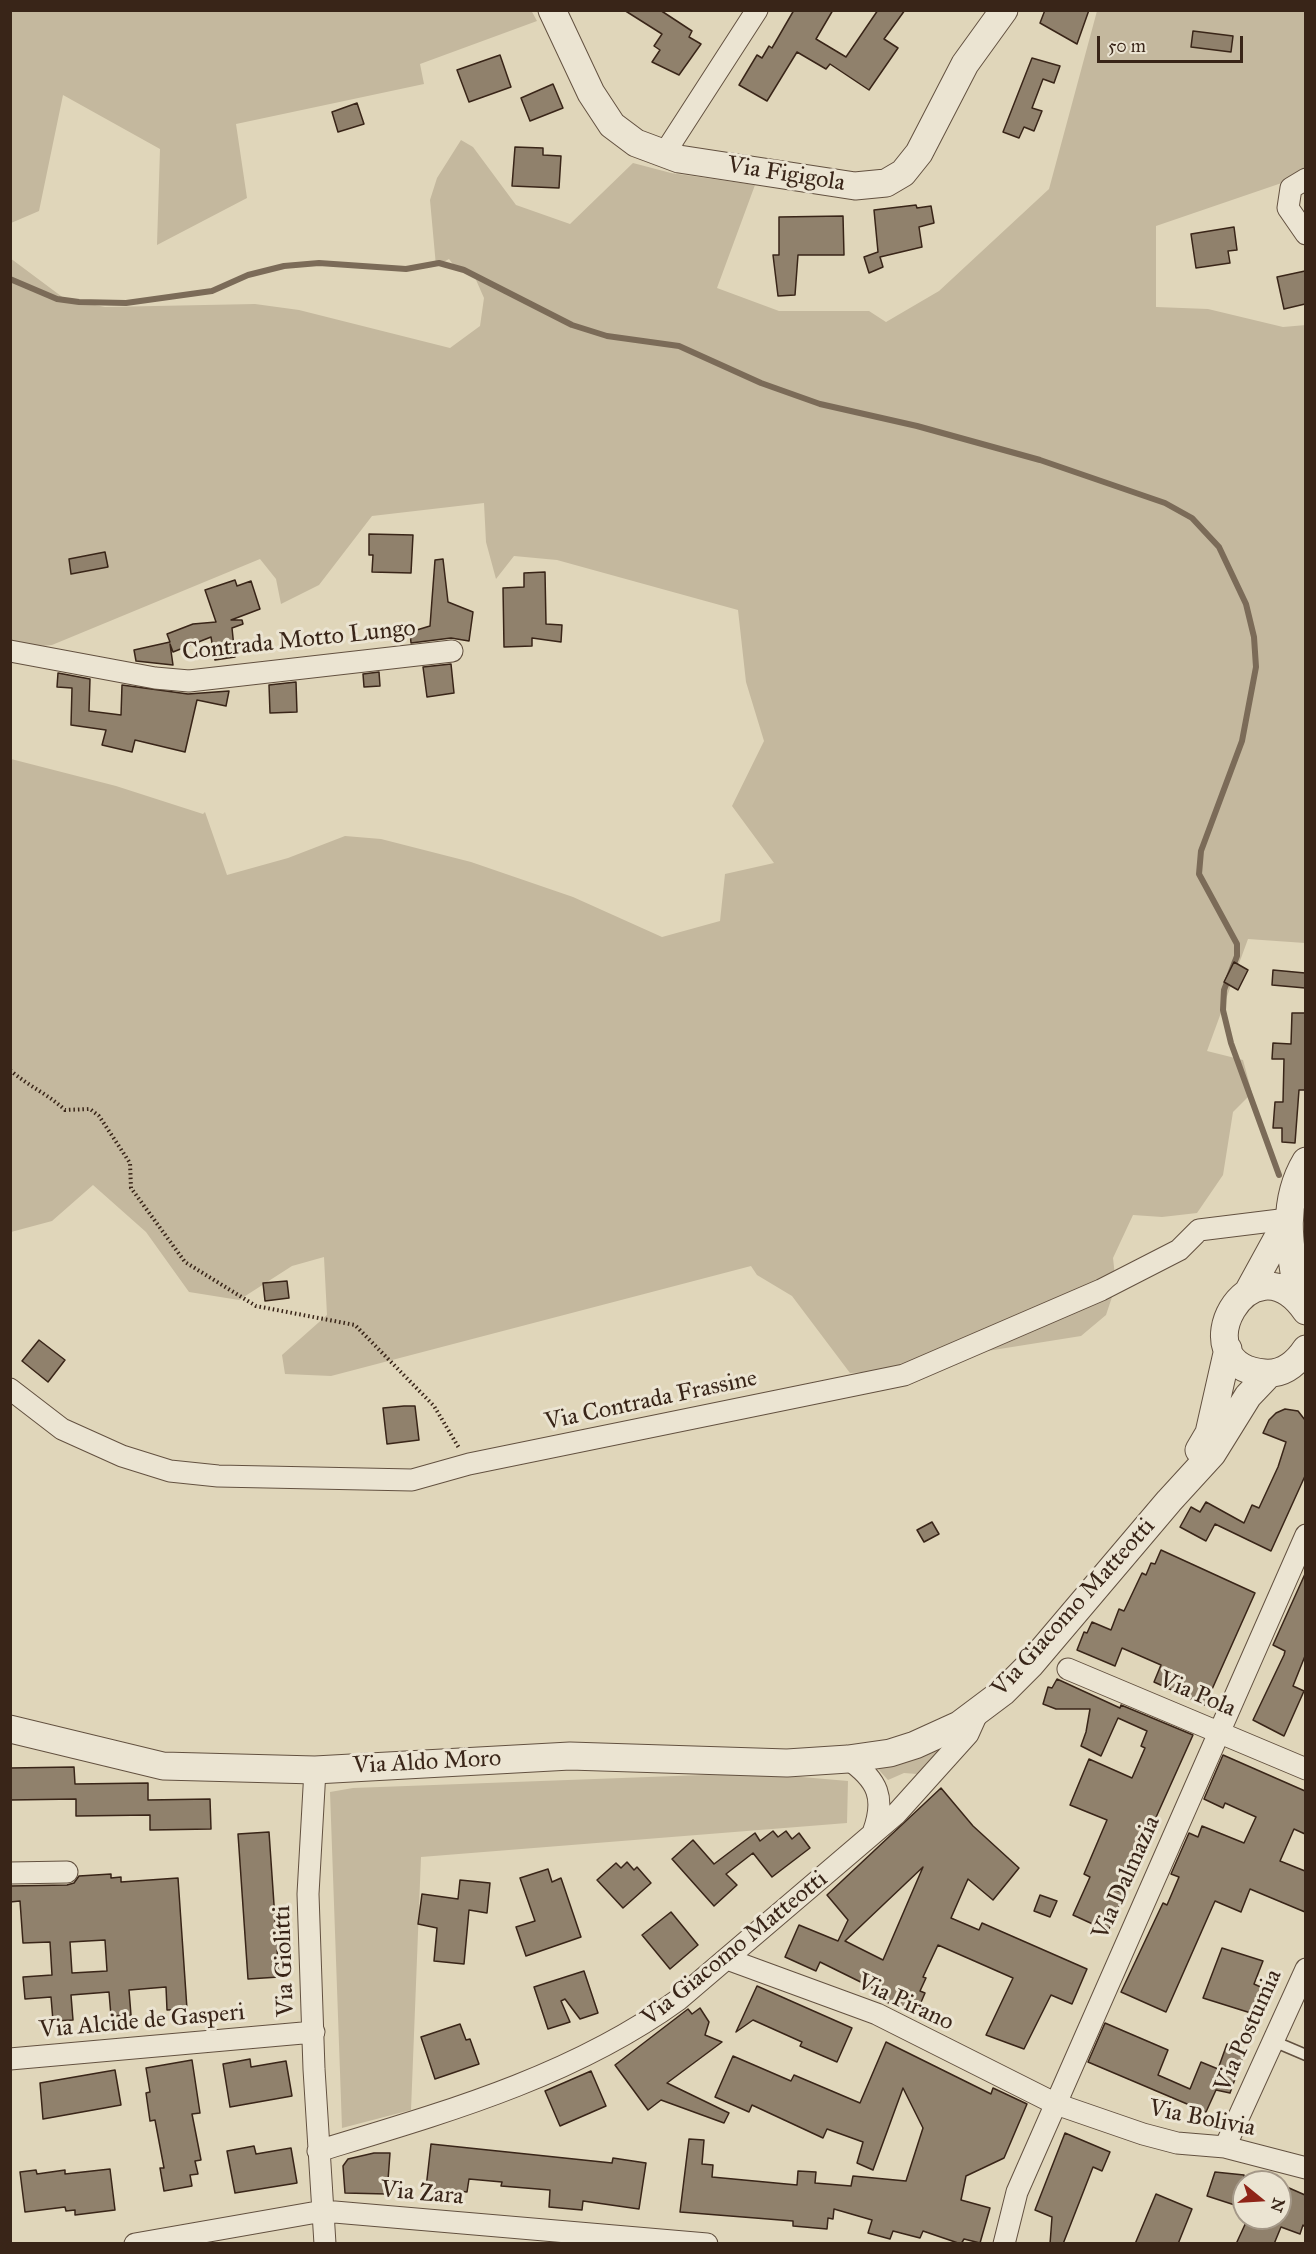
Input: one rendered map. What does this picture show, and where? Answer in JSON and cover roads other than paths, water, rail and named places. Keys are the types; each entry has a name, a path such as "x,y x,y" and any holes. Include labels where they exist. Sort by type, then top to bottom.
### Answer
{"street":[{"name":"Via Figigola","path":"552,10 591,93 612,125 636,142 679,159 855,186 886,183 903,173 919,153 964,64 1004,10"},
{"path":"664,154 757,10"},
{"path":"1305,179 1291,188 1288,208 1305,234"},
{"name":"Contrada Motto Lungo","path":"10,651 155,678 189,681 452,651"},
{"path":"1302,1175 1288,1219 1302,1306"},
{"name":"Via Giacomo Matteotti","path":"1169,1500 1209,1433 1228,1349 1224,1336 1227,1316 1237,1299 1248,1292 1288,1219"},
{"name":"Via Contrada Frassine","path":"10,1389 62,1428 122,1456 170,1471 218,1476 412,1480 469,1464 904,1375 1101,1290 1179,1250 1199,1230 1288,1219"},
{"path":"1248,1292 1262,1288 1275,1288 1288,1293 1302,1306"},
{"path":"1228,1349 1245,1368 1286,1374"},
{"name":"Via Giacomo Matteotti","path":"848,1760 890,1753 915,1745 977,1714 1030,1665 1169,1500 1212,1454 1248,1396 1286,1374 1305,1349"},
{"name":"Via Dalmazia","path":"1004,2244 1017,2192 1305,1535"},
{"name":"Via Pola","path":"1068,1669 1305,1769"},
{"name":"Via Giacomo Matteotti","path":"318,2151 393,2128 561,2069 643,2026 727,1959 896,1814 968,1734 977,1714"},
{"name":"Via Aldo Moro","path":"10,1729 163,1766 315,1770 570,1756 787,1763 848,1760"},
{"path":"848,1760 864,1770 879,1795 880,1806 873,1833"},
{"name":"Via Giolitti","path":"315,1770 308,1894 318,2151 325,2244"},
{"path":"10,1873 67,1872"},
{"name":"Via Pirano","path":"727,1959 877,2014 1056,2104"},
{"name":"Via Postumia","path":"1225,2147 1305,1969"},
{"name":"Via Alcide de Gasperi","path":"10,2059 314,2032"},
{"name":"Via Bolivia","path":"1056,2104 1143,2134 1177,2143 1225,2147 1305,2168"},
{"name":"Via Zara","path":"135,2244 323,2211 707,2244"}],"lane":[{"path":"1273,2041 1305,2055"}],"waterway":[{"path":"10,279 57,299 126,303 212,291 248,275 284,266 319,263 406,269 439,263 464,270 572,325 607,336 679,346 761,383 820,404 917,426 1040,460 1165,503 1192,518 1219,547 1246,604 1254,637 1256,667 1242,741 1201,851 1199,874 1237,944 1237,956 1224,990 1223,1010 1231,1043 1279,1175"}]}
